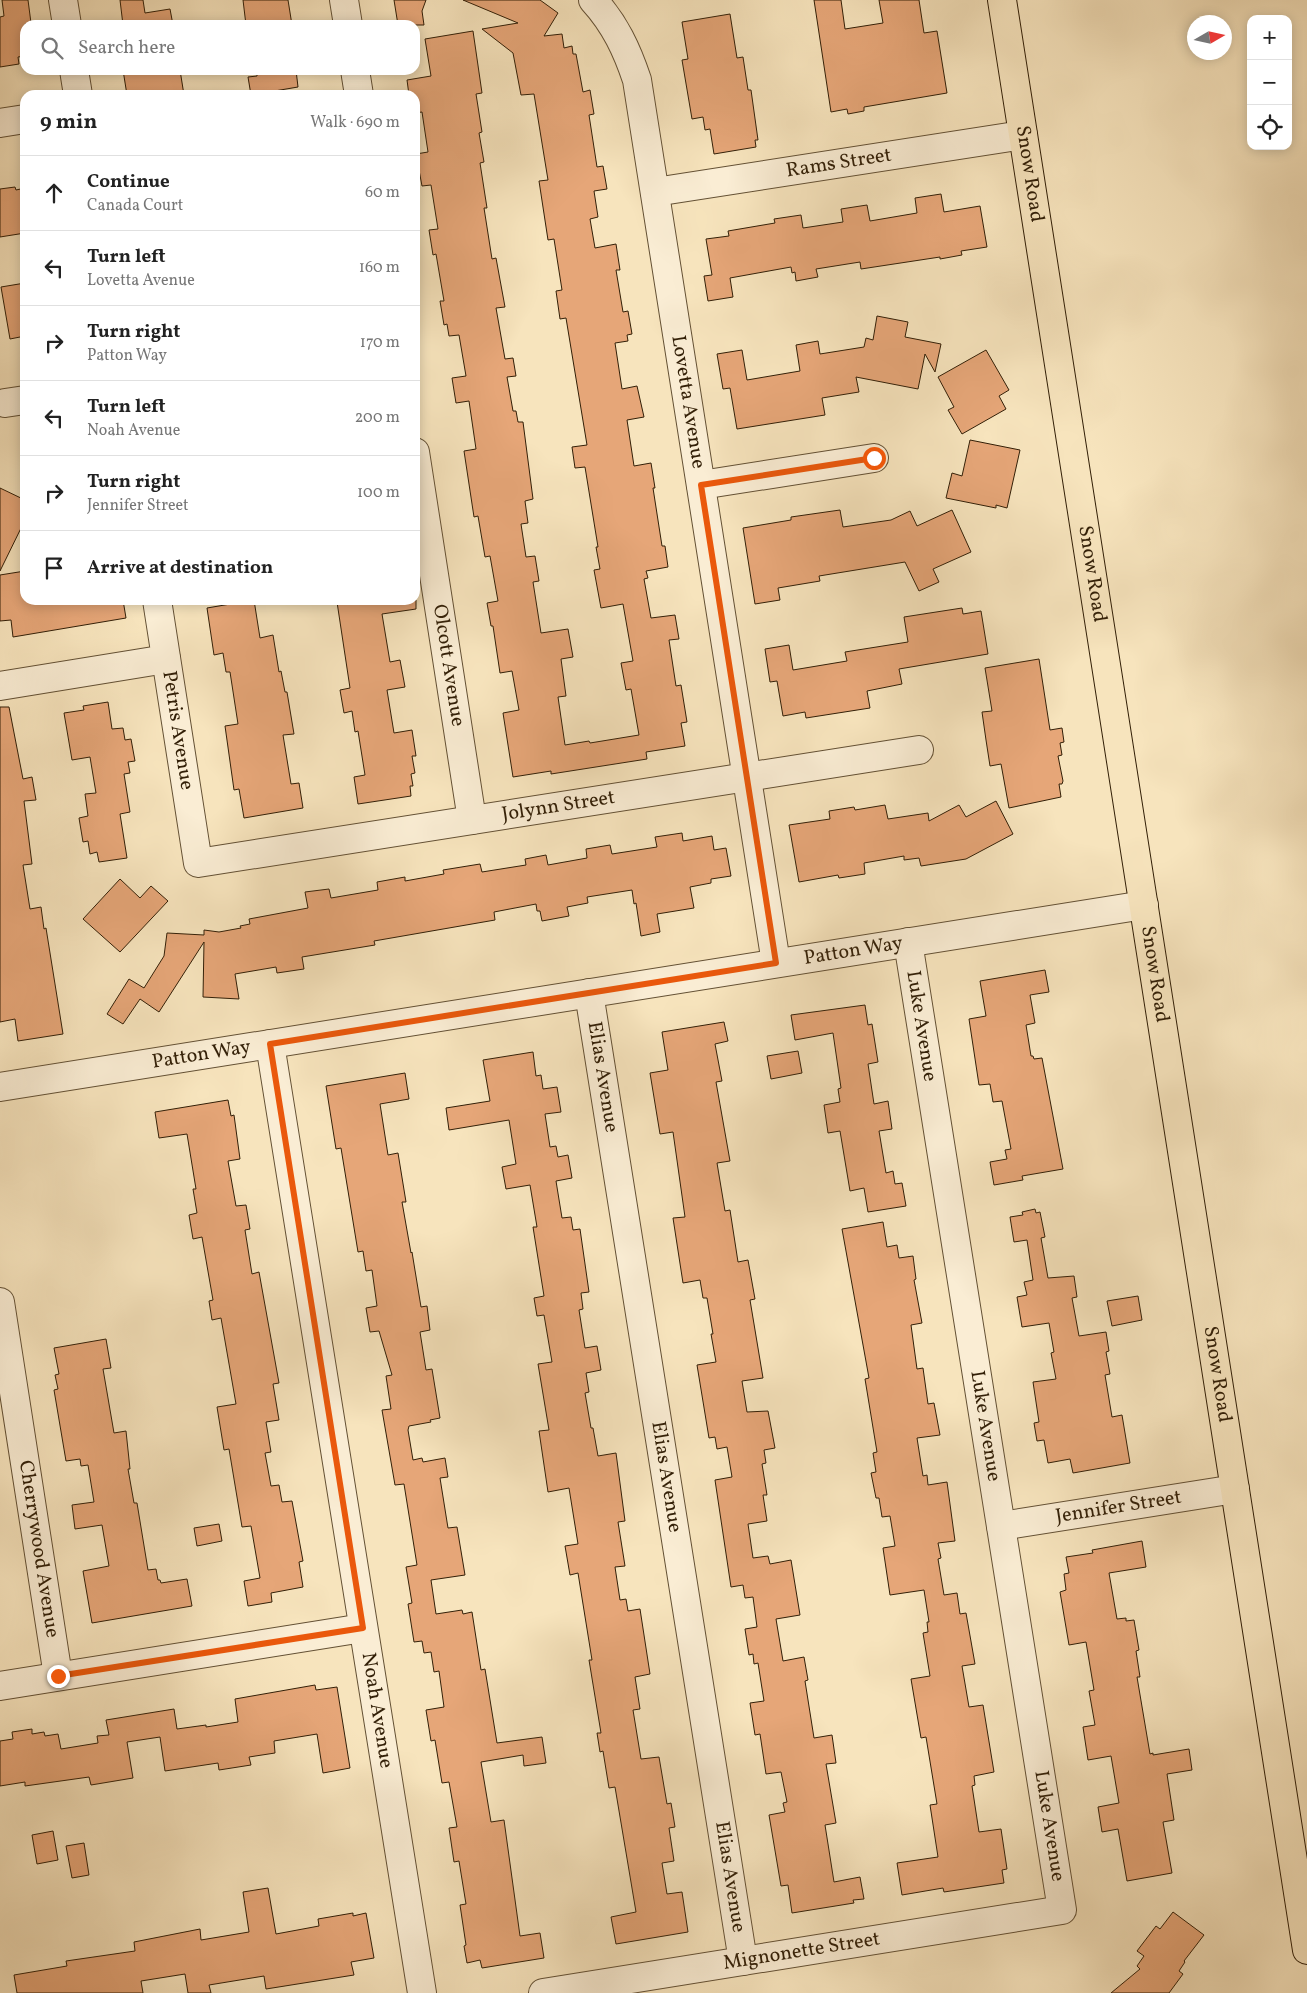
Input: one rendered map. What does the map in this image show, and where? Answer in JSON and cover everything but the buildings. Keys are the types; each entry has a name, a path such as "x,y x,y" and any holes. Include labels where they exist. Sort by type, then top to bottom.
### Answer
{"main road":[{"name":"Snow Road","path":"1002,0 1307,1950"}],"street":[{"path":"63,0 65,20"},
{"path":"344,0 347,20"},
{"name":"Lovetta Avenue","path":"593,0 614,26 634,71 656,192 776,963"},
{"path":"75,75 77,90"},
{"path":"356,75 358,90"},
{"path":"0,123 20,120"},
{"name":"Rams Street","path":"656,192 1023,135"},
{"path":"701,485 874,458"},
{"name":"Olcott Avenue","path":"420,484 472,820"},
{"name":"Petris Avenue","path":"158,605 198,863"},
{"path":"0,686 166,659"},
{"name":"Jolynn Street","path":"198,863 920,750"},
{"name":"Patton Way","path":"0,1087 1144,905"},
{"name":"Luke Avenue","path":"908,942 1062,1910"},
{"name":"Elias Avenue","path":"589,993 743,1961"},
{"name":"Noah Avenue","path":"270,1044 422,1993"},
{"name":"Cherrywood Avenue","path":"0,1302 58,1676"},
{"name":"Jennifer Street","path":"1000,1526 1235,1489"},
{"path":"0,1686 363,1628"},
{"name":"Mignonette Street","path":"543,1993 1062,1910"}],"route":[{"path":"58,1676 363,1628 270,1044 776,963 701,485 874,458"}]}
